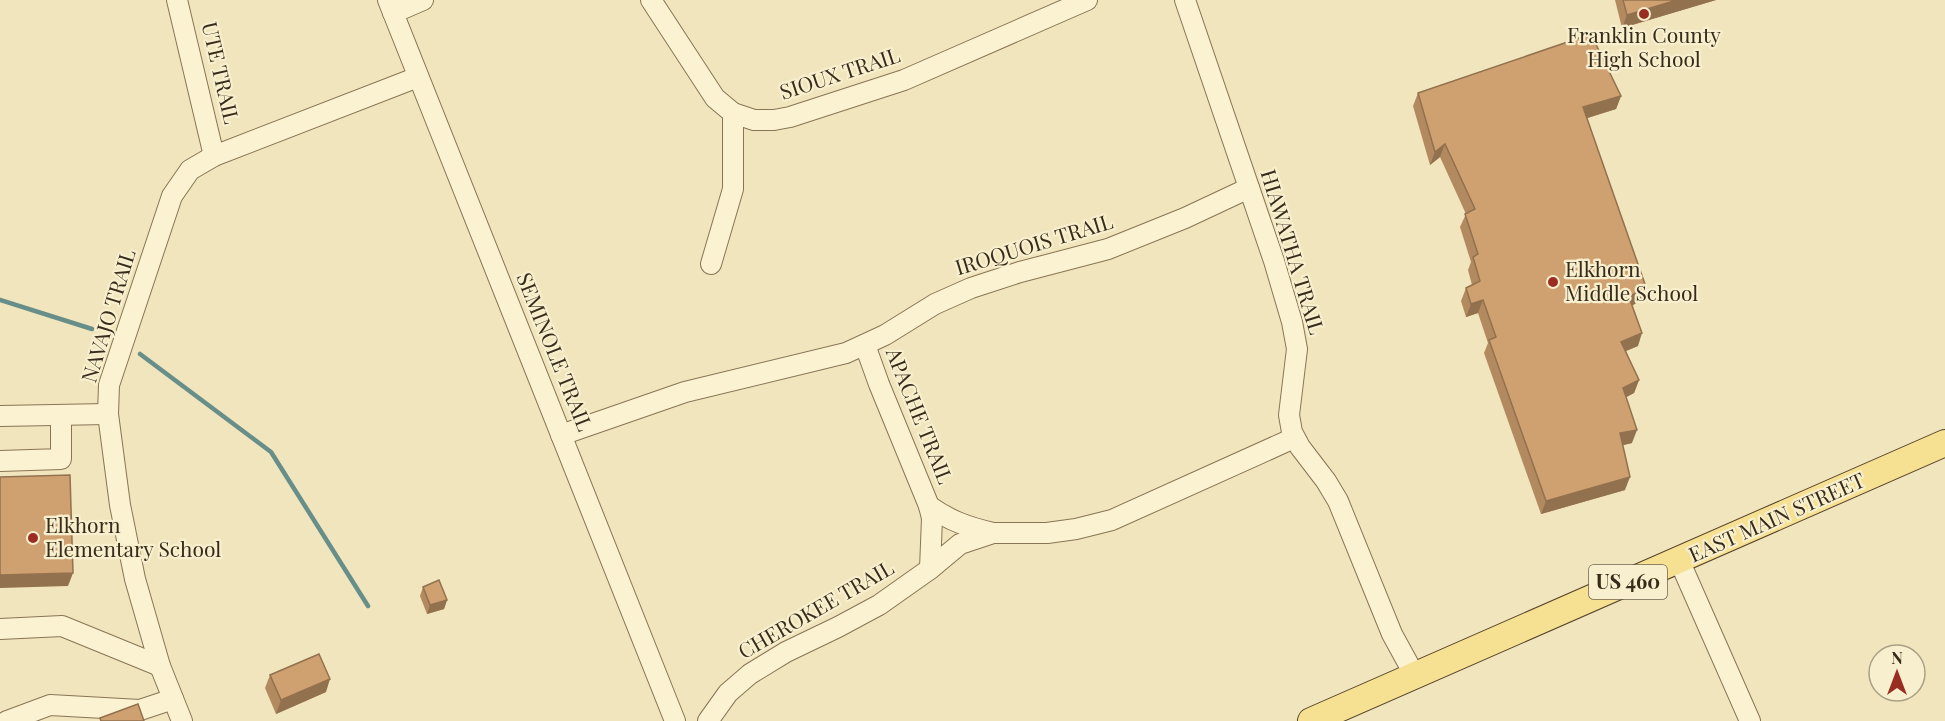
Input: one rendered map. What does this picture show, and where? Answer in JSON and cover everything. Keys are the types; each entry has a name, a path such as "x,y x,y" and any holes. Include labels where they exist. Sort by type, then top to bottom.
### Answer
{"main road":[{"name":"EAST MAIN STREET","path":"1311,721 1945,443"}],"street":[{"name":"UTE TRAIL","path":"177,0 214,156"},
{"path":"391,6 423,0"},
{"name":"SIOUX TRAIL","path":"651,0 715,98 733,113 754,120 790,117 904,80 1087,0"},
{"name":"HIAWATHA TRAIL","path":"1185,0 1274,261 1296,341 1297,359 1289,415 1294,438 1338,501 1392,634 1415,676"},
{"name":"SEMINOLE TRAIL","path":"391,6 675,721"},
{"name":"NAVAJO TRAIL","path":"182,721 160,666 135,579 120,505 108,414 109,385 114,367 172,196 190,170 214,156 418,77"},
{"path":"711,264 733,189 733,113"},
{"name":"IROQUOIS TRAIL","path":"561,435 686,392 820,360 866,345 935,304 971,288 1020,272 1108,249 1185,218 1249,188"},
{"name":"APACHE TRAIL","path":"866,345 879,384 929,506 946,518 970,528 993,533"},
{"path":"0,416 108,414"},
{"path":"0,461 61,459 61,415"},
{"name":"CHEROKEE TRAIL","path":"708,721 728,693 750,674 786,652 879,604 930,569 960,544 993,533 1057,532 1112,520 1294,438"},
{"path":"929,506 932,518 930,569"},
{"path":"1679,560 1750,721"},
{"path":"0,629 62,626 160,666"},
{"path":"7,721 50,705 140,711 173,699"}],"building":[{"path":"1623,0 1677,0 1627,15"},
{"name":"Elkhorn Middle School","path":"1591,34 1621,96 1583,107 1646,287 1629,297 1642,333 1621,342 1639,380 1623,388 1637,430 1620,433 1630,477 1546,501 1489,340 1496,337 1483,300 1471,304 1466,288 1480,281 1473,257 1478,254 1465,214 1475,209 1445,144 1435,152 1418,93"},
{"name":"Elkhorn Elementary School","path":"70,475 73,573 0,575 0,477"},
{"path":"439,580 447,600 430,605 423,587"},
{"path":"319,654 330,679 281,700 270,675"},
{"path":"138,704 144,721 101,721 100,718"}],"waterway":[{"path":"0,300 92,329"},
{"path":"140,354 271,452 368,606"}],"place":[{"name":"Franklin County High School","path":"1644,14"},
{"name":"Elkhorn Middle School","path":"1553,282"},
{"name":"Elkhorn Elementary School","path":"33,538"}]}
